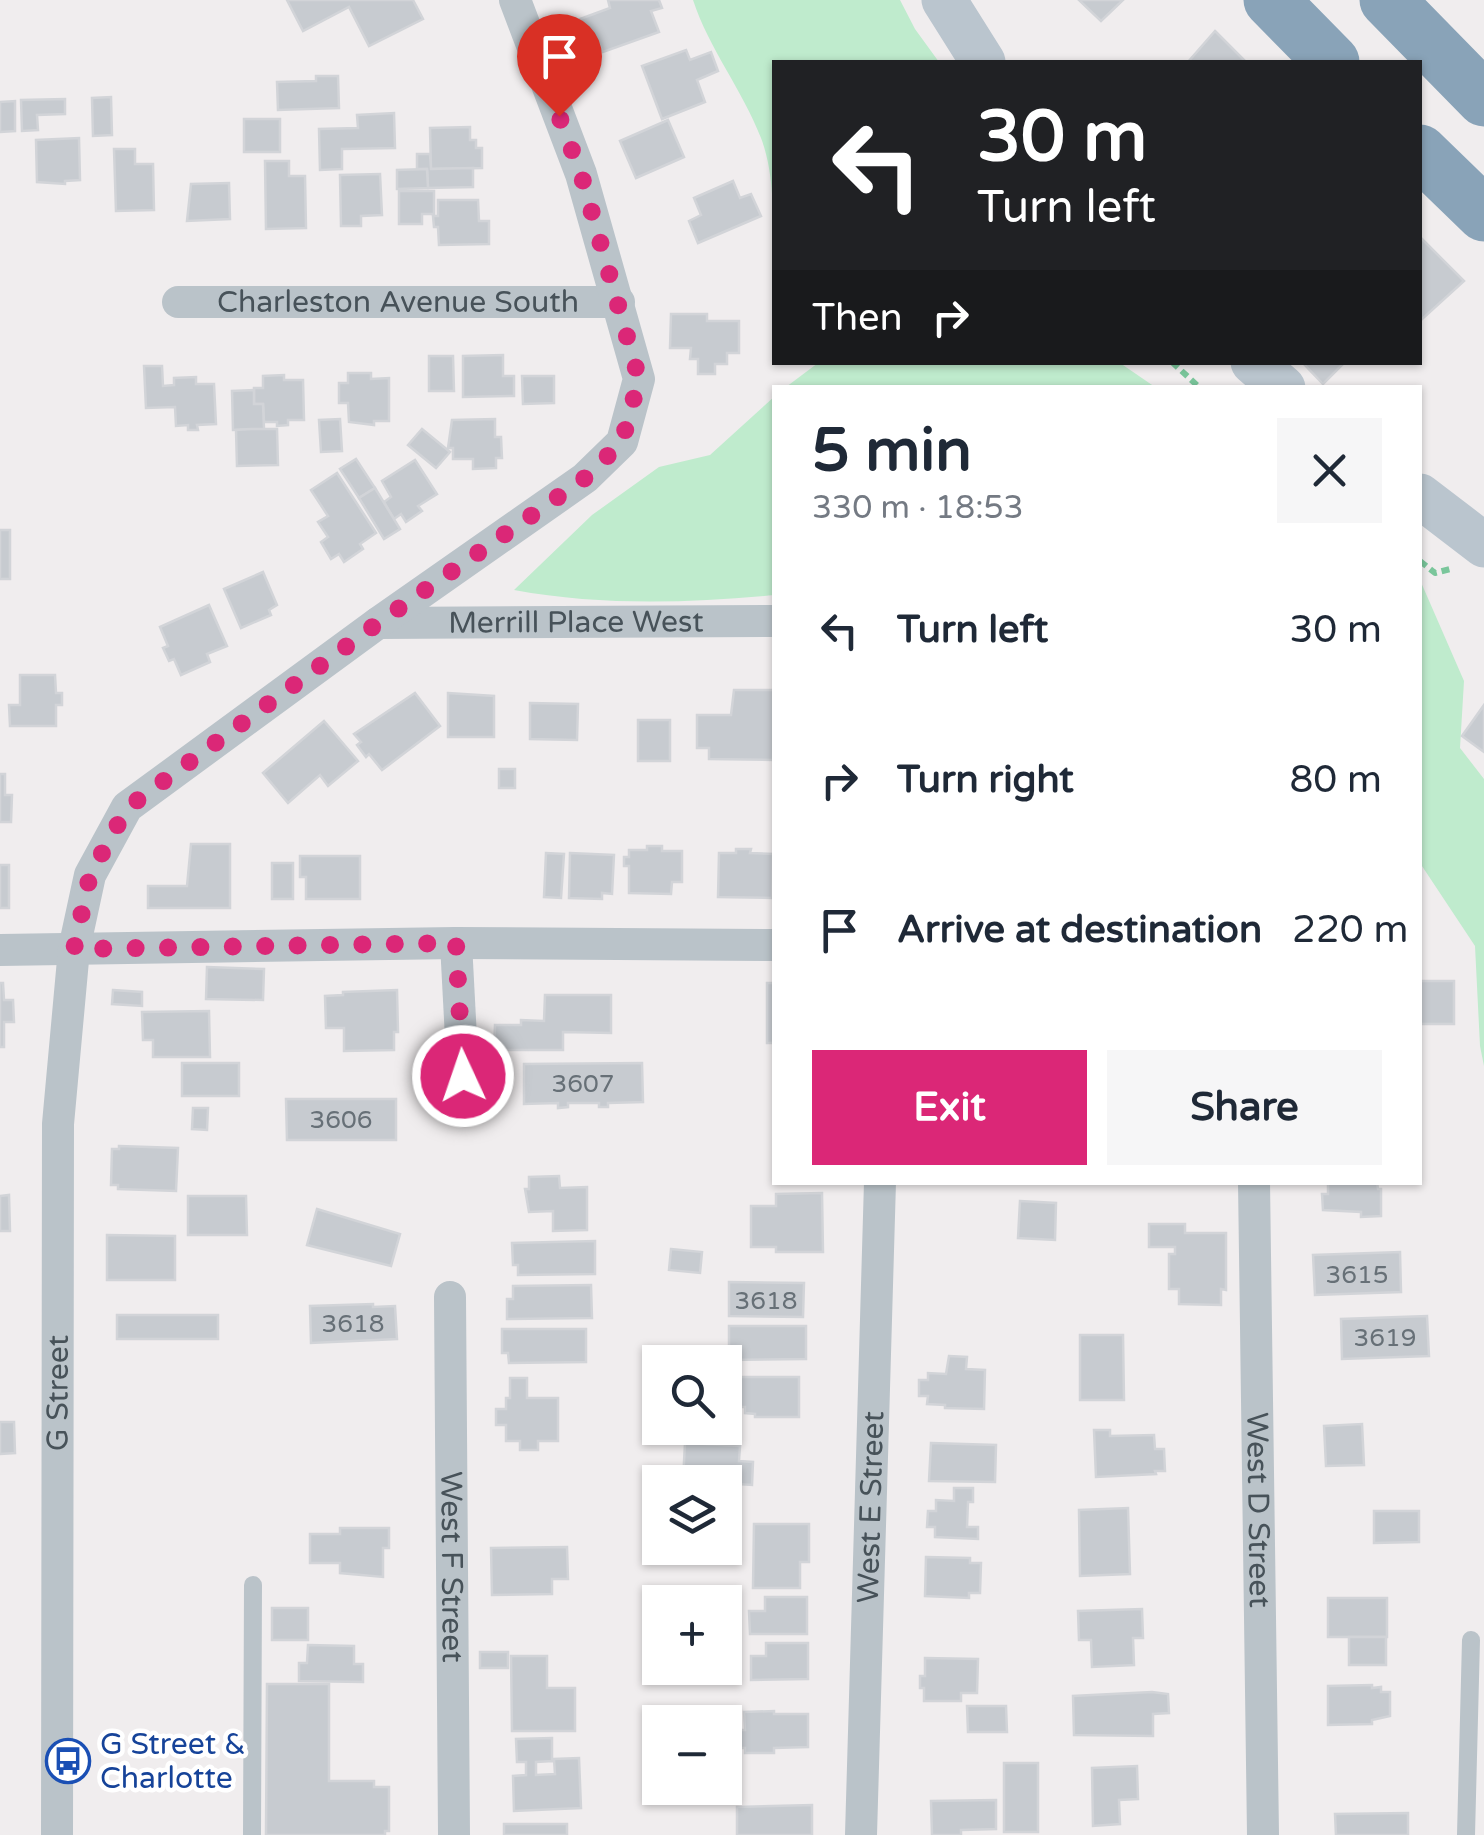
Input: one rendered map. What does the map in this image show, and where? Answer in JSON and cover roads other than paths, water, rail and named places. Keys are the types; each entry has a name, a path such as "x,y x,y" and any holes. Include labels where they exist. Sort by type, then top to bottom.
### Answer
{"highway":[{"path":"1271,0 1330,60"},
{"path":"1387,0 1484,99"},
{"path":"1422,154 1484,214"}],"main road":[{"path":"944,0 983,60"},
{"path":"1257,365 1280,385"},
{"path":"1422,498 1484,545"}],"street":[{"name":"G Street","path":"57,1835 58,1124 74,949 90,875 127,808 378,623 585,478 622,442 639,379 581,174 515,0"},
{"name":"Charleston Avenue South","path":"178,302 619,302"},
{"name":"Merrill Place West","path":"378,623 772,622"},
{"path":"456,943 463,1076"},
{"path":"0,950 456,943 772,945"},
{"name":"West E Street","path":"861,1835 880,1185"},
{"name":"West D Street","path":"1254,1185 1263,1835"},
{"name":"West F Street","path":"450,1297 454,1835"}],"lane":[{"path":"252,1835 253,1585"},
{"path":"1466,1835 1471,1640"}],"place":[{"name":"G Street & Charlotte","path":"68,1761"}]}
